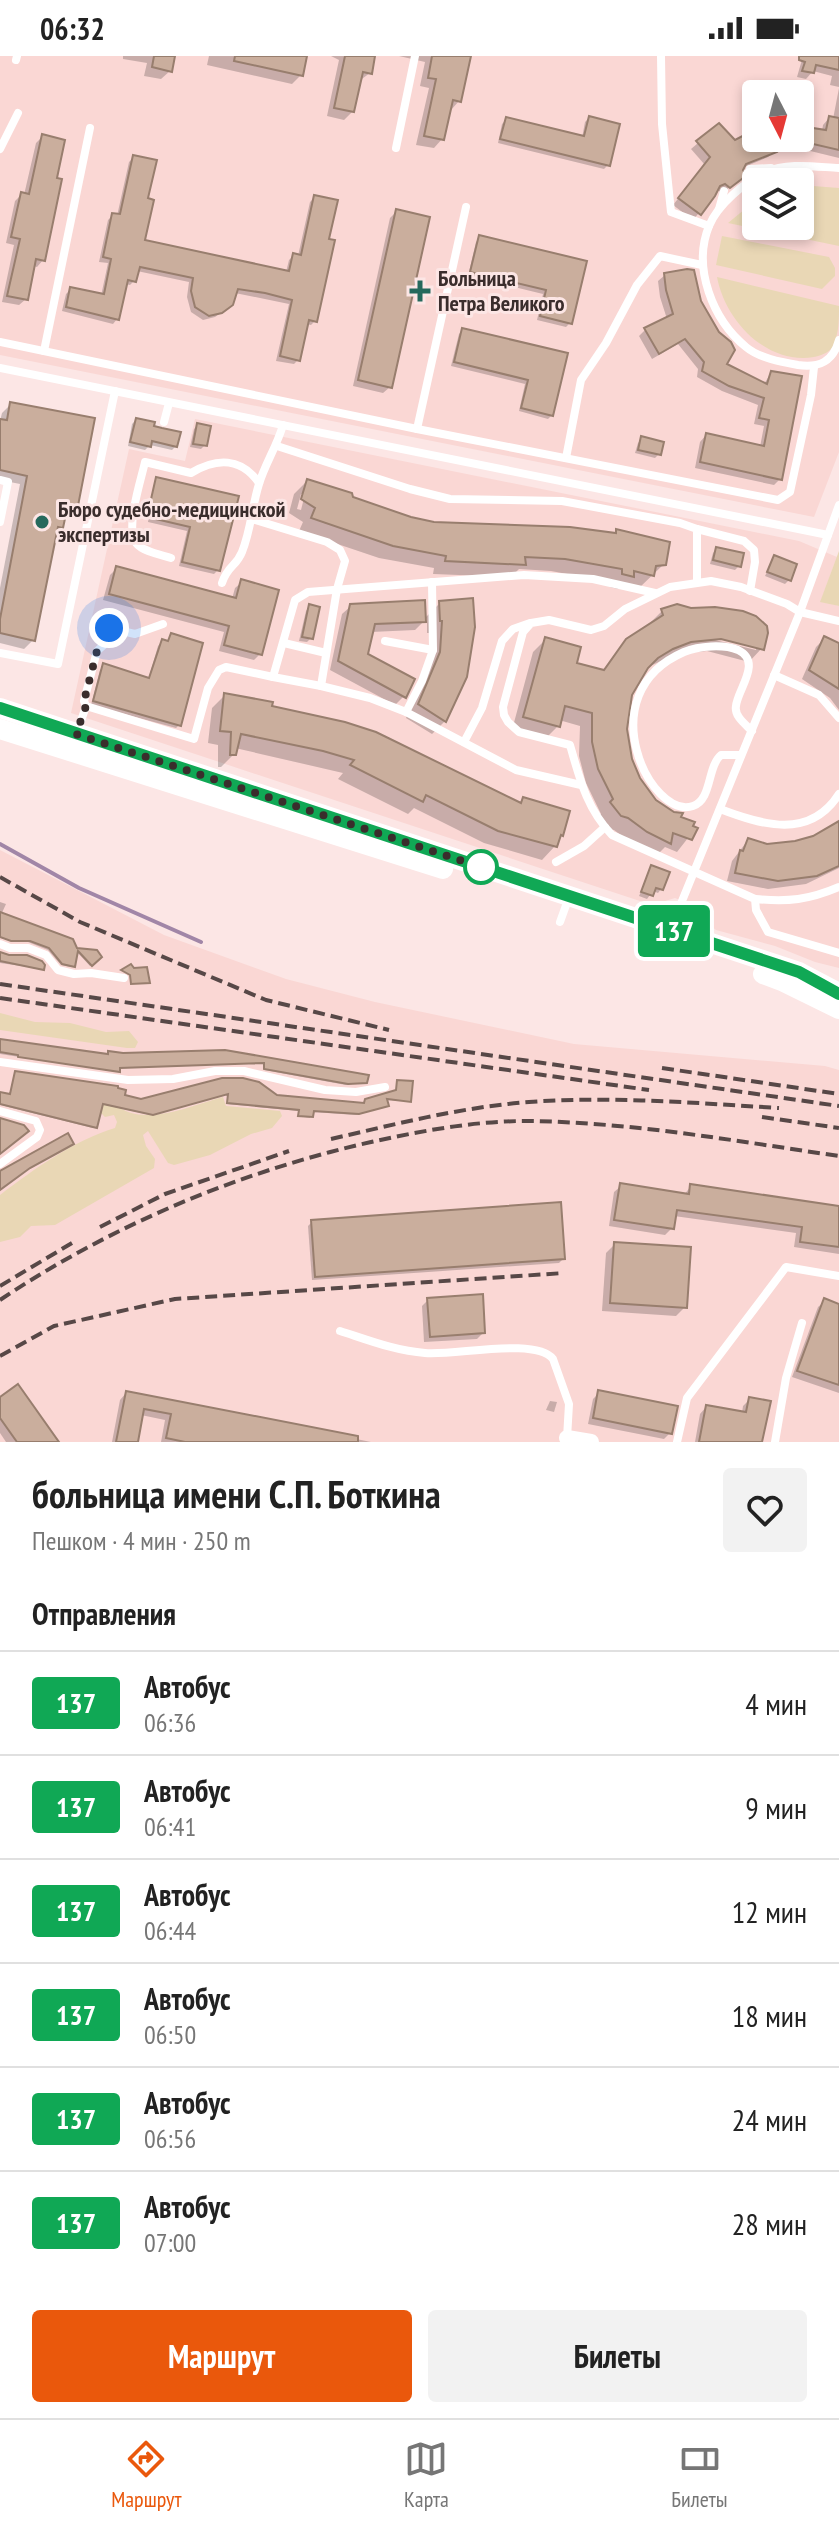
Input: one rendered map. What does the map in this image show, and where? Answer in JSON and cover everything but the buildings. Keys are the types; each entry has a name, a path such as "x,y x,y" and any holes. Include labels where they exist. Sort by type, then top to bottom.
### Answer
{"street":[{"path":"0,708 565,909 799,972 839,993"},
{"path":"0,729 782,981 839,1009"},
{"path":"567,1438 591,1442"}],"lane":[{"path":"396,148 415,56"},
{"path":"661,56 662,124 671,212 709,226"},
{"path":"0,149 18,113"},
{"path":"44,351 90,128"},
{"path":"784,168 839,168"},
{"path":"742,188 732,195 709,226 702,265 707,291 726,326 748,349 777,361 814,367 828,360 839,340"},
{"path":"718,213 724,191"},
{"path":"417,429 466,207"},
{"path":"566,458 581,380 606,343 637,285 660,256 702,265"},
{"path":"0,342 778,500 790,492 814,367"},
{"path":"0,368 828,535"},
{"path":"0,653 58,664 115,391"},
{"path":"164,422 169,403"},
{"path":"222,583 226,571 241,555 259,483 277,446 283,425"},
{"path":"277,446 450,499 562,501 680,523 744,541 754,550 750,591"},
{"path":"171,558 144,549 133,536 133,517 145,462 191,473 206,464 228,461 250,469 259,483"},
{"path":"0,480 8,482 0,522"},
{"path":"668,936 800,612 839,505"},
{"path":"252,519 327,542 340,550 345,561 337,589 321,686"},
{"path":"697,529 697,581"},
{"path":"273,677 295,600 308,592 524,575 593,579 656,594"},
{"path":"464,742 482,708 502,641 513,629 531,623 549,620 591,630 604,626 625,609 670,587 697,581 711,581 750,591 800,612 839,621"},
{"path":"406,712 433,650 432,582"},
{"path":"531,623 523,632 503,707 504,715 519,732 570,745 581,785 598,820 612,835 755,899 812,899 839,887"},
{"path":"76,734 86,706 84,701 97,651 105,644 109,628 135,634 163,624"},
{"path":"385,641 433,650"},
{"path":"284,643 326,653"},
{"path":"741,755 721,755 715,760 698,805 689,808 679,806 649,782 639,760 633,736 633,711 638,693 649,675 669,659 694,648 737,650 745,656 748,666 736,706 738,716 752,731"},
{"path":"86,706 194,739 208,688 219,670 226,667 370,698 406,712 516,770 581,785"},
{"path":"774,675 819,695 839,718"},
{"path":"720,809 753,822 781,826 818,817 839,794"},
{"path":"556,862 584,846 605,827"},
{"path":"755,899 756,910 768,932 839,953"},
{"path":"0,944 10,948 28,948 46,955 58,970 124,978"},
{"path":"0,1062 128,1080 173,1079 215,1071 244,1071 325,1090 356,1092 385,1087"},
{"path":"0,1111 36,1121 40,1130 37,1137 0,1164"},
{"path":"677,1442 687,1398 786,1267 839,1276"},
{"path":"775,1442 786,1378 802,1323"},
{"path":"340,1331 391,1347 428,1354 530,1349 548,1353 569,1404 567,1438"}],"shaded area":[{"name":"Больница Петра Великого","path":"0,56 839,56 839,452 814,517 0,355"},
{"path":"814,186 839,188 839,246 810,240 814,240"},
{"path":"742,212 742,226 728,223"},
{"path":"722,236 829,257 835,268 835,276 822,289 716,265"},
{"path":"717,277 839,306 838,330 833,347 814,357 796,358 764,347 750,336 729,309"},
{"path":"195,419 799,541 837,557 821,601 839,606 839,968 716,930 702,909 675,898 652,905 71,713 129,449 185,461"},
{"path":"839,551 839,606 820,602"},
{"path":"0,850 164,935 286,979 375,1002 574,1044 825,1066 839,1070 839,1442 0,1442"},
{"path":"0,1013 35,1022 70,1023 106,1032 129,1031 138,1042 135,1048 127,1048 0,1030"},
{"path":"223,1097 226,1106 280,1111 282,1116 272,1128 251,1134 210,1155 174,1165 168,1163 148,1131 143,1135 155,1159 154,1168 55,1225 31,1226 20,1237 0,1242 0,1195 69,1148 115,1128 117,1122 114,1115 105,1117 44,1099 116,1105 127,1112 154,1115"}],"waterway":[{"path":"0,844 79,888 201,942"}],"railway":[{"path":"0,877 80,922 266,1000 389,1030"},
{"path":"0,984 839,1106"},
{"path":"0,998 649,1090"},
{"path":"662,1068 839,1094"},
{"path":"331,1139 454,1112 529,1102 623,1100 779,1108"},
{"path":"762,1117 839,1128"},
{"path":"0,1300 87,1248 225,1185 322,1154 428,1131 506,1121 565,1122 683,1133 839,1156"},
{"path":"100,1227 165,1194 289,1151"},
{"path":"0,1286 72,1243"},
{"path":"0,1356 54,1326 175,1299 564,1273"}],"bus line":[{"name":"137","path":"0,708 799,972 839,994"}],"place":[{"name":"Больница Петра Великого","path":"420,291"},
{"name":"Бюро судебно-медицинской экспертизы","path":"42,522"}],"route":[{"path":"109,628 105,644 97,651 84,701 86,706 76,734 481,867"}]}
